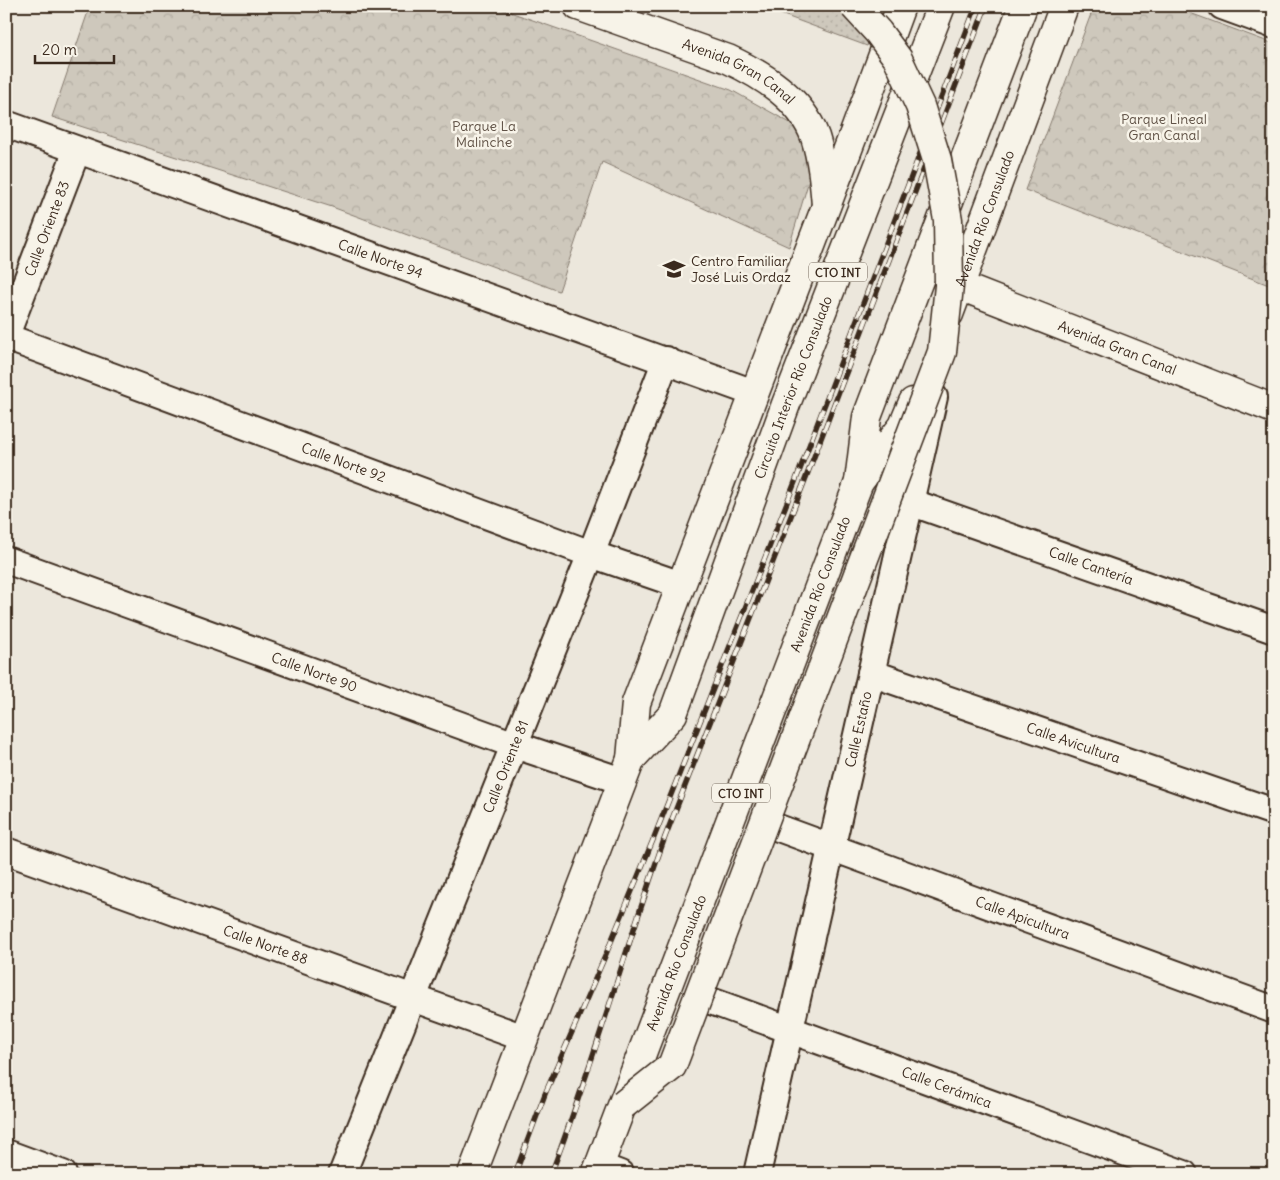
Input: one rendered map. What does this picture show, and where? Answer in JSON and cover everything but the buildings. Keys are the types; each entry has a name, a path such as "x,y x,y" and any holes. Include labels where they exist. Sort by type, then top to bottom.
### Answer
{"main road":[{"name":"Avenida Gran Canal","path":"578,6 728,59 748,69 786,95 802,113 814,135 822,162 826,205"},
{"path":"622,1105 672,1066 942,352 949,286 948,220 936,160 920,106 898,59 878,32 854,6"},
{"name":"CTO INT","path":"859,482 867,417 963,170 1023,6"},
{"name":"Avenida Río Consulado","path":"605,1171 622,1105 859,482 903,426 960,286 1064,6"},
{"name":"CTO INT","path":"472,1174 626,770 636,703 899,11"},
{"name":"Circuito Interior Río Consulado","path":"626,770 673,714 786,404 937,17"},
{"name":"Avenida Gran Canal","path":"960,286 1274,409"}],"street":[{"path":"1222,6 1274,25"},
{"name":"Calle Norte 94","path":"6,124 754,392"},
{"name":"Calle Oriente 83","path":"6,336 77,150"},
{"name":"Calle Estaño","path":"757,1174 960,286"},
{"name":"Calle Norte 92","path":"6,336 591,554 681,585"},
{"name":"Calle Oriente 81","path":"342,1174 412,996 515,745 666,360"},
{"name":"Calle Cantería","path":"910,502 1274,630"},
{"name":"Calle Norte 90","path":"6,560 515,745 626,770"},
{"name":"Calle Avicultura","path":"871,673 1274,812"},
{"name":"Calle Apicultura","path":"773,826 1274,1010"},
{"name":"Calle Norte 88","path":"6,851 524,1038"},
{"name":"Calle Cerámica","path":"710,1002 1184,1174"},
{"path":"6,1154 63,1174"}],"green space":[{"name":"Parque La Malinche","path":"90,6 493,6 731,90 821,140 789,247 602,162 559,291 332,207 52,117"},
{"path":"759,6 881,6 867,46"},
{"name":"Parque Lineal Gran Canal","path":"1094,6 1171,6 1274,44 1274,287 1025,190"}],"railway":[{"path":"515,1174 545,1094 653,840 799,472 976,6"},
{"path":"551,1174 567,1132 665,837 807,475 986,6"}],"place":[{"name":"Centro Familiar José Luis Ordaz","path":"674,269"}]}
